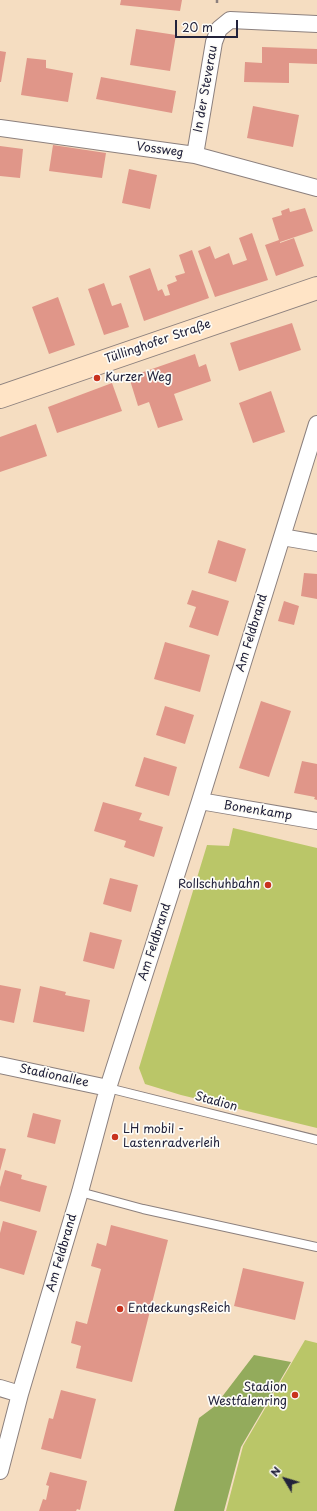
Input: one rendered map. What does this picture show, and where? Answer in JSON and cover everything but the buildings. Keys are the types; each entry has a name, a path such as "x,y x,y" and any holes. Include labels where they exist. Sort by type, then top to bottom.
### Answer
{"main road":[{"name":"Tüllinghofer Straße","path":"0,397 317,288"}],"street":[{"name":"In der Steverau","path":"195,155 214,42 219,29 230,20 317,24"},
{"name":"Vossweg","path":"0,128 195,155 317,188"},
{"name":"Am Feldbrand","path":"0,1471 20,1394 80,1192 108,1088 200,802 317,424"},
{"path":"282,537 317,543"},
{"name":"Bonenkamp","path":"200,802 317,821"},
{"name":"Stadionallee","path":"0,1065 108,1088"},
{"path":"0,1388 20,1394"}],"lane":[{"name":"Stadion","path":"108,1088 317,1140"},
{"path":"80,1192 143,1209 317,1247"}],"green space":[{"path":"233,828 317,848 317,1128 181,1095 145,1084 139,1068 207,845 229,846"},
{"name":"Stadion Westfalenring","path":"305,1340 317,1343 317,1511 226,1511 243,1446"},
{"path":"254,1355 291,1362 241,1447 224,1511 174,1511 199,1418 215,1406"}],"place":[{"name":"Kurzer Weg","path":"97,378"},
{"name":"Rollschuhbahn","path":"268,885"},
{"name":"LH mobil - Lastenradverleih","path":"115,1137"},
{"name":"EntdeckungsReich","path":"120,1309"},
{"name":"Stadion Westfalenring","path":"295,1395"}]}
